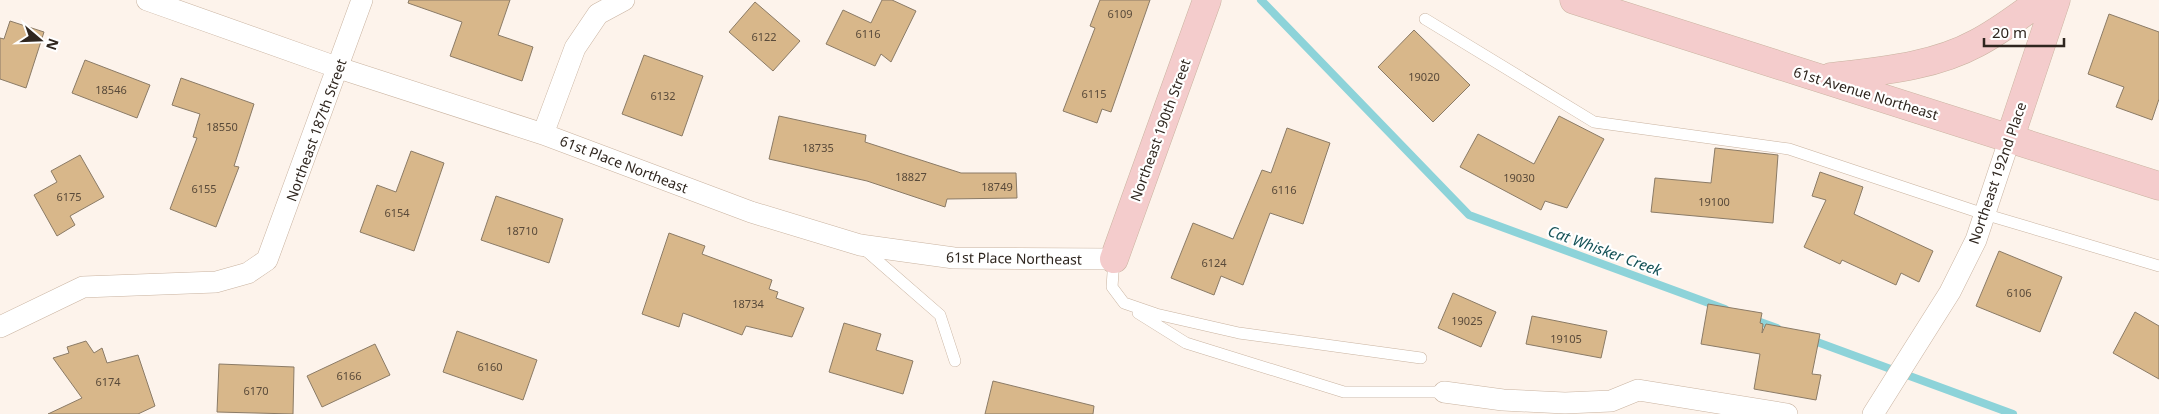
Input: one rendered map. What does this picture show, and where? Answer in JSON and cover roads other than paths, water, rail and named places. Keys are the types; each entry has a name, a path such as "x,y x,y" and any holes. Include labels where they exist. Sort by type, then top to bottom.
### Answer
{"main road":[{"name":"Northeast 190th Street","path":"1114,259 1207,0"},
{"name":"61st Avenue Northeast","path":"1574,0 2159,186"},
{"path":"1820,79 1887,70 1943,57 1976,43 2015,19 2041,0"},
{"name":"Northeast 192nd Place","path":"2010,138 2056,0"}],"street":[{"name":"61st Place Northeast","path":"147,0 339,68 543,134 751,212 860,245 954,258 1114,259"},
{"name":"Northeast 187th Street","path":"0,327 83,287 216,282 248,273 268,260 362,0"},
{"path":"543,134 575,48 598,14 624,0"},
{"name":"Northeast 192nd Place","path":"1873,414 1950,292 1976,240 2010,138"},
{"path":"1444,392 1503,400 1565,403 1611,401 1638,390 1787,414"}],"lane":[{"path":"1425,19 1594,122 1789,149 1984,214 2159,266"},
{"path":"860,245 940,315 955,361"},
{"path":"1114,259 1112,287 1124,304 1186,343 1344,392 1444,392"},
{"path":"1124,304 1156,314 1239,333 1421,358"}],"waterway":[{"name":"Cat Whisker Creek","path":"1261,0 1469,215 1725,309"},
{"name":"Cat Whisker Creek","path":"1752,319 1777,328"},
{"name":"Cat Whisker Creek","path":"1809,339 2013,414"}]}
